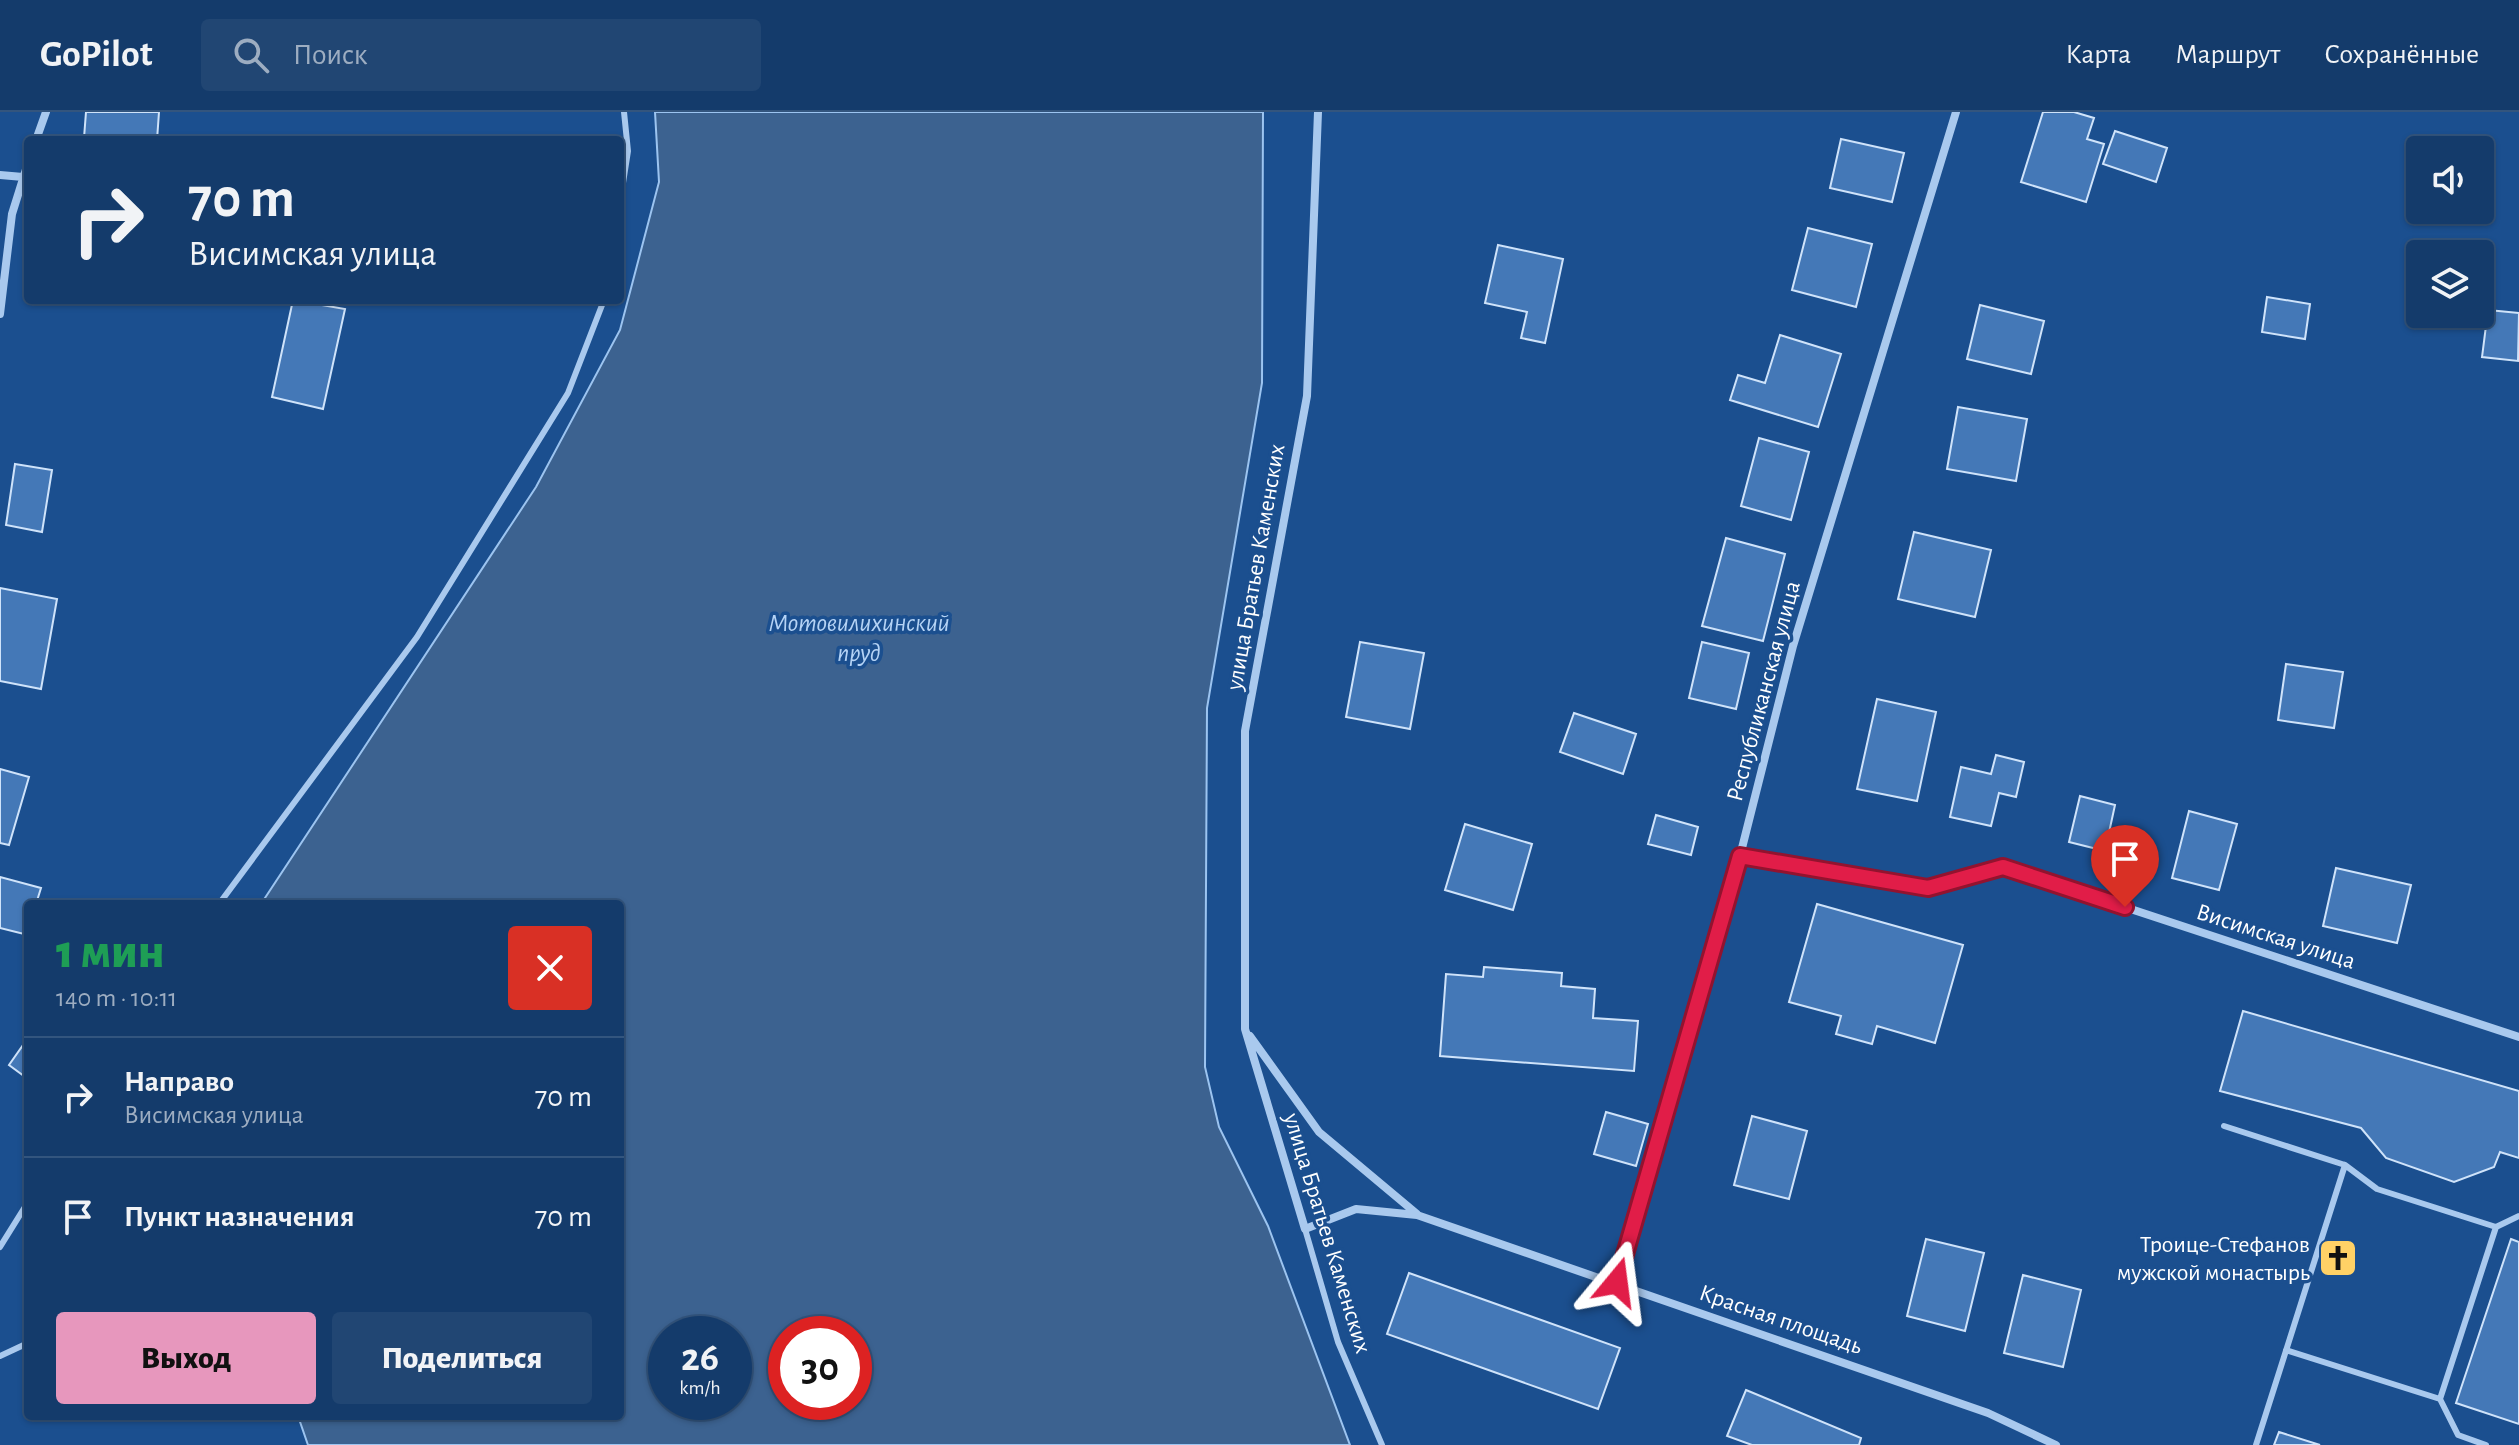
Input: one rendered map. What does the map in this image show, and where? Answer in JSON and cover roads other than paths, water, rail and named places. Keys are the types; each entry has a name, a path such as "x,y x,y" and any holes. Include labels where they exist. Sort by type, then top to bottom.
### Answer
{"street":[{"path":"37,136 46,112"},
{"name":"улица Братьев Каменских","path":"1305,1229 1245,1029 1245,731 1307,396 1318,112"},
{"name":"Республиканская улица","path":"1617,1282 1740,856 1793,646 1956,112"},
{"path":"0,175 23,177 12,214 0,314"},
{"name":"Висимская улица","path":"1740,856 1928,888 2003,867 2519,1037"},
{"name":"улица Братьев Каменских","path":"1245,1029 1319,1132 1417,1215"},
{"name":"Красная площадь","path":"1305,1229 1356,1209 1417,1215 1988,1413 2056,1445"}],"lane":[{"path":"624,112 628,151 624,176"},
{"path":"222,900 417,637 568,393 602,304"},
{"path":"2224,1126 2345,1165 2377,1189 2496,1227 2519,1216"},
{"path":"2256,1445 2345,1165"},
{"path":"0,1247 24,1208"},
{"path":"2486,1445 2458,1435 2440,1399 2496,1227"},
{"name":"улица Братьев Каменских","path":"1305,1229 1338,1342 1382,1445"},
{"path":"0,1356 24,1345"},
{"path":"2286,1350 2440,1399"}],"water":[{"name":"Мотовилихинский пруд","path":"655,112 1263,112 1262,383 1207,708 1205,1067 1219,1127 1268,1226 1350,1445 308,1445 299,1420 624,1420 624,900 264,900 536,487 620,330 659,182"}],"place":[{"name":"Троице-Стефанов мужской монастырь","path":"2338,1258"}]}
